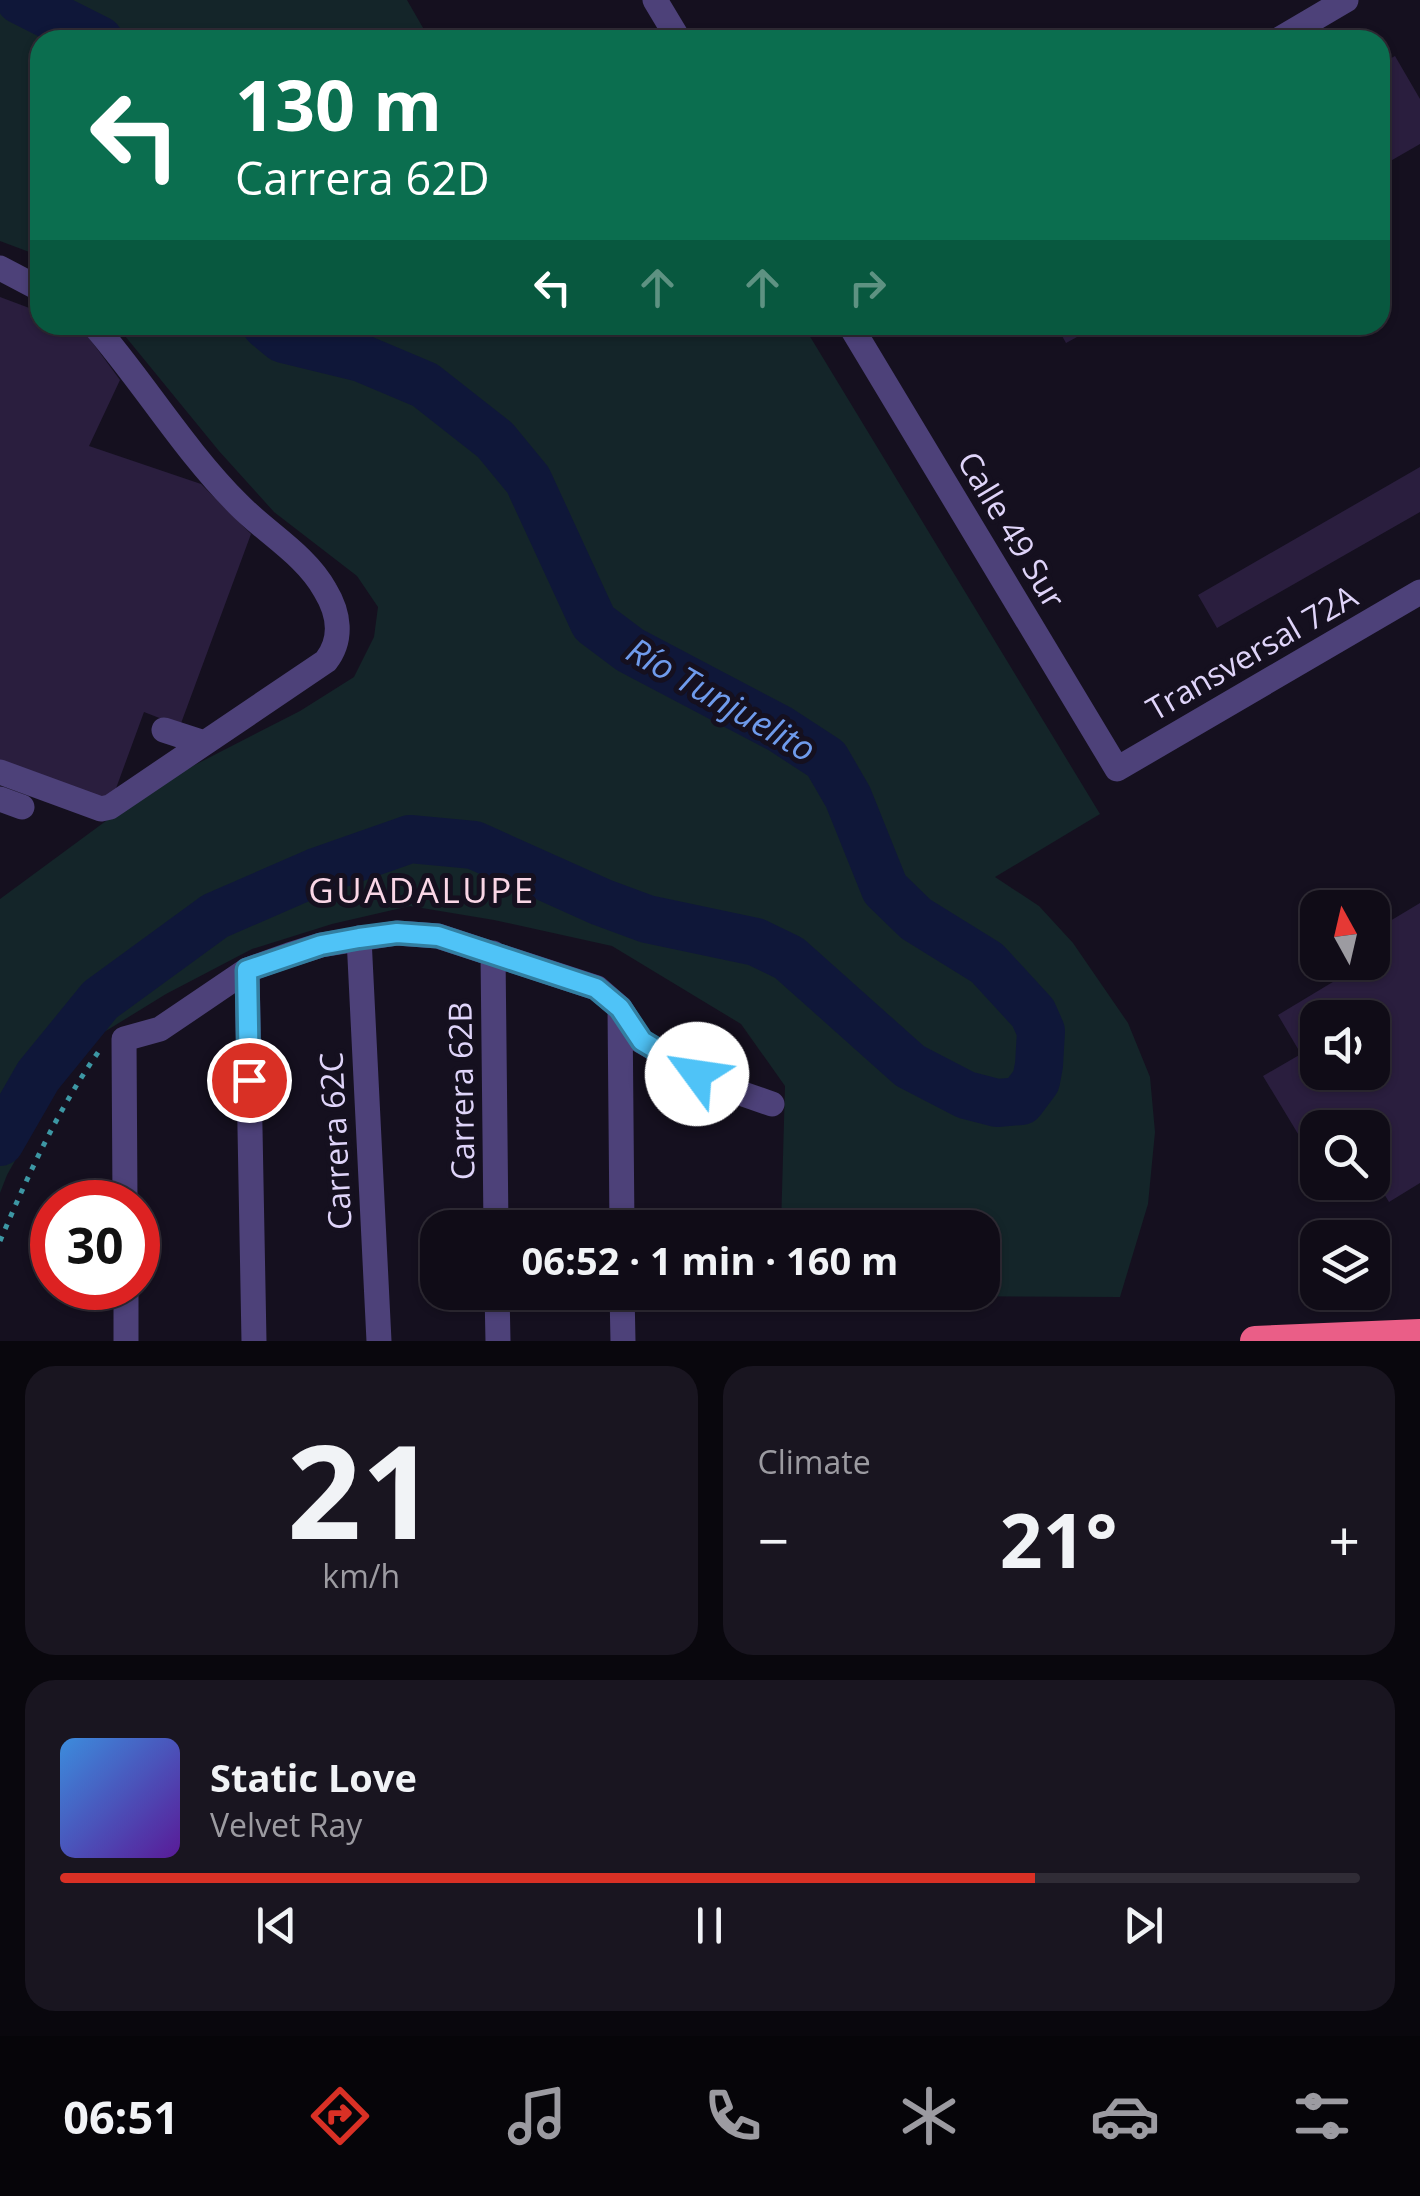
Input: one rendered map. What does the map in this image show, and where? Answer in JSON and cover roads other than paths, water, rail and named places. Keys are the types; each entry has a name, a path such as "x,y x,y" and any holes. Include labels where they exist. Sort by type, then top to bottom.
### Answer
{"highway":[{"path":"1255,1341 1420,1334"}],"street":[{"path":"656,0 674,30"},
{"path":"1295,30 1346,0"},
{"path":"0,268 30,284"},
{"path":"0,772 101,809 118,803 326,661 334,650 338,632 334,608 323,586 237,504 102,335"},
{"name":"Calle 49 Sur","path":"856,335 1117,769"},
{"name":"Transversal 72A","path":"1117,769 1420,592"},
{"path":"164,730 204,743"},
{"path":"125,1180 124,1039 160,1029 247,970 321,945 397,933 438,936 596,988 620,1008 642,1041 720,1086 772,1104"},
{"name":"Carrera 62C","path":"359,938 379,1341"},
{"name":"Carrera 62B","path":"493,953 496,1210"},
{"path":"247,970 254,1341"},
{"path":"620,1008 622,1210"},
{"path":"126,1310 126,1341"},
{"path":"497,1310 498,1341"},
{"path":"622,1310 622,1341"}],"waterway":[{"name":"Río Tunjuelito","path":"20,0 79,30"},
{"name":"Río Tunjuelito","path":"0,1142 38,1076 100,1000 215,916 316,872 410,839 474,845 647,919 756,942 789,958 910,1066 966,1095 997,1103 1021,1101 1036,1081 1041,1031 1033,1013 987,963 916,919 885,889 848,797 826,759 780,729 630,650 594,623 528,480 495,440 425,385 361,358 278,335"}],"district":[{"name":"GUADALUPE","path":"422,891"}]}
